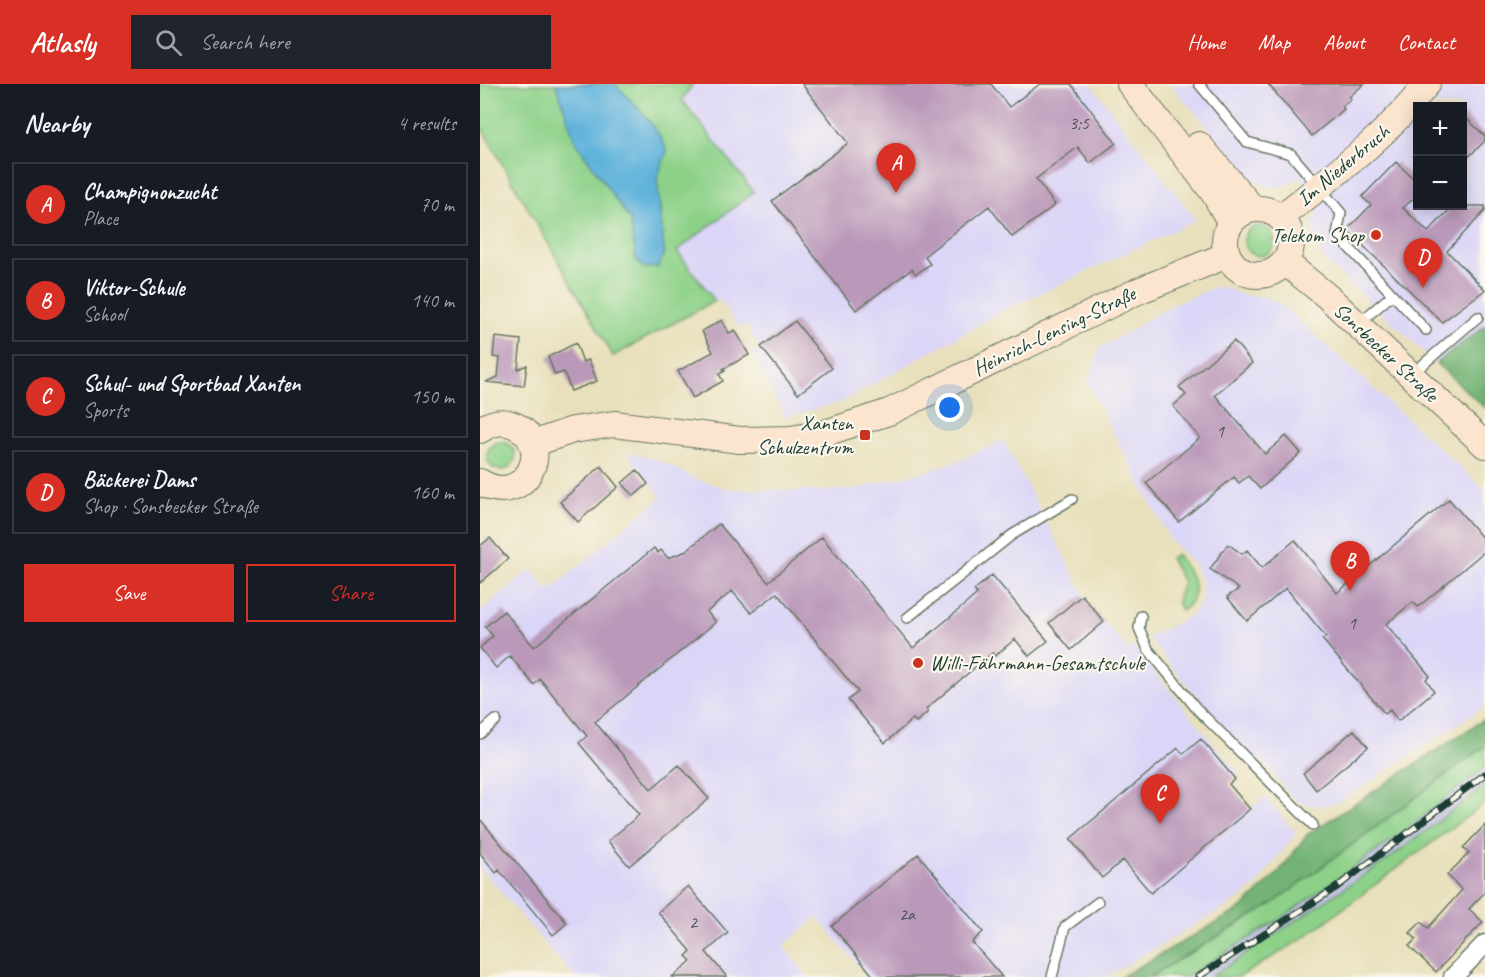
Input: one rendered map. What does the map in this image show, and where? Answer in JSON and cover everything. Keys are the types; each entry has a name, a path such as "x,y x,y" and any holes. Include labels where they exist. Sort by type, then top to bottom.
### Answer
{"street":[{"path":"1130,84 1214,193 1231,223"},
{"path":"1152,84 1234,189 1253,209"},
{"name":"Im Niederbruch","path":"1281,217 1383,134 1425,85"},
{"path":"1253,209 1268,210 1281,217 1291,235 1290,251 1285,262 1270,273 1256,275 1242,271 1227,255 1225,239 1231,223 1239,214 1253,209"},
{"name":"Heinrich-Lensing-Straße","path":"532,444 573,430 607,424 740,440 790,439 830,432 890,412 1138,291 1227,255"},
{"name":"Sonsbecker Straße","path":"1285,262 1328,297 1485,445"},
{"path":"480,430 490,424 508,423 526,434 532,444 533,466 521,484 499,490 480,482"},
{"path":"1453,977 1485,945"}],"lane":[{"path":"1198,84 1246,142 1291,154 1341,213 1337,235 1426,330"},
{"path":"1356,325 1392,295"},
{"path":"1411,376 1478,317"},
{"path":"907,618 1012,535 1072,499"},
{"path":"1141,616 1139,628 1148,649 1196,708 1313,825"},
{"path":"480,734 496,720"},
{"path":"1052,977 1065,927 1098,902"}],"shaded area":[{"path":"693,84 1091,84 1196,220 1001,312 842,402 786,417 751,354 759,349 747,325 739,328 720,299 715,301 677,251 754,192 682,99"},
{"path":"1170,84 1485,84 1485,326 1436,363 1322,258 1313,235 1313,223 1320,205 1301,178 1278,188 1257,183"},
{"path":"1223,287 1242,295 1268,297 1284,307 1485,490 1485,706 1339,802 1318,806 1298,803 1260,758 1253,764 1148,638 1193,614 1203,598 1202,583 1194,564 1171,541 1088,384 1099,349 1174,304 1212,288"},
{"path":"1003,440 1089,604 1127,649 1133,646 1239,774 1229,784 1250,809 1265,797 1296,833 1257,884 1238,900 1105,977 868,977 817,917 783,946 808,977 574,977 480,868 480,612 531,569 549,591 661,497 626,452 659,460 693,478 728,489 825,491 855,489 923,472 963,459"},
{"path":"1485,767 1485,786 1390,858 1212,977 1186,977 1277,921 1402,833"}],"green space":[{"path":"480,84 693,84 682,100 754,192 677,251 715,301 613,356 480,125"},
{"path":"1259,226 1270,230 1274,241 1270,252 1259,256 1248,252 1244,241 1248,230"},
{"path":"1485,326 1485,408 1436,363"},
{"path":"501,442 511,446 515,456 511,466 501,470 491,466 487,456 491,446"},
{"path":"1177,555 1194,584 1193,598 1181,611 1177,601 1183,582 1170,558"},
{"path":"1485,719 1485,746 1272,904 1149,977 1121,977 1242,908 1278,873 1308,834"},
{"path":"1485,746 1485,767 1402,833 1277,921 1186,977 1150,977 1272,904"},
{"path":"1485,786 1485,803 1302,939 1239,977 1211,977 1390,858"}],"water":[{"path":"556,84 615,84 657,132 667,151 657,178 664,252 659,267 644,268 636,259 630,220 575,141"}],"building":[{"path":"802,84 991,84 1009,107 1040,84 1071,84 1116,143 1090,163 1078,147 1036,179 1055,205 1012,237 989,206 928,253 925,257 930,264 916,274 912,269 856,310 772,201 848,143"},
{"path":"1268,84 1364,84 1349,97 1351,99 1342,106 1344,109 1312,136"},
{"path":"1467,119 1485,136 1485,141 1467,158"},
{"path":"1396,162 1413,178 1413,199 1403,208 1428,232 1449,210 1467,210 1467,206 1485,206 1485,211 1447,251 1485,290 1442,322 1347,230 1371,205 1362,197"},
{"path":"722,320 729,333 735,330 749,355 723,369 725,371 719,374 723,381 693,398 678,371 713,352 702,331"},
{"path":"795,321 832,368 798,394 761,347"},
{"path":"495,337 521,340 518,369 527,365 524,386 486,382 498,377 500,358 493,357"},
{"path":"1234,341 1252,363 1215,395 1265,454 1286,436 1301,453 1260,489 1248,476 1239,483 1234,477 1179,522 1146,483 1200,438 1173,406 1186,395 1179,387"},
{"path":"576,343 583,362 589,360 597,381 571,391 564,372 555,375 548,357"},
{"path":"601,466 618,487 578,522 560,502"},
{"path":"637,470 648,484 634,496 622,483"},
{"path":"1449,499 1485,541 1485,551 1418,607 1413,602 1386,624 1430,676 1426,679 1434,691 1398,721 1390,710 1385,714 1322,639 1326,637 1286,588 1247,621 1227,597 1239,589 1210,569 1228,544 1242,554 1247,550 1262,568 1295,540 1337,593"},
{"path":"719,524 768,582 822,537 913,648 977,594 974,590 992,575 1048,641 1029,656 1015,639 995,656 992,653 926,709 928,712 916,722 913,719 885,743 848,700 858,692 777,593 751,613 732,591 707,612 716,622 595,722 651,789 679,765 709,799 629,866 608,841 639,815 579,743 587,736 540,679 534,685 510,656 496,668 480,648 493,636 485,627 504,611 534,647 654,548 658,553 661,550 668,558 684,552"},
{"path":"490,538 508,559 480,583 480,546"},
{"path":"1082,595 1104,622 1071,650 1049,623"},
{"path":"1354,730 1368,747 1316,790 1303,773"},
{"path":"1201,739 1235,779 1229,784 1250,809 1151,893 1123,860 1102,878 1070,839 1178,748 1183,754"},
{"path":"480,819 567,923 553,935 499,870 496,873 480,853"},
{"path":"1485,825 1485,892 1469,909 1483,922 1436,972 1409,946 1416,939 1410,933 1421,922 1428,928 1462,890 1447,875 1469,853 1463,848"},
{"path":"918,854 983,932 972,942 1002,977 874,977 832,926"},
{"path":"688,886 728,933 706,952 727,977 672,977 691,961 686,956 691,951 658,912"}],"railway":[{"path":"1198,977 1337,887 1485,774"}],"place":[{"name":"Champignonzucht","path":"896,193"},
{"name":"Telekom Shop","path":"1376,235"},
{"name":"Bäckerei Dams","path":"1423,288"},
{"name":"Xanten Schulzentrum","path":"865,435"},
{"name":"Viktor-Schule","path":"1350,591"},
{"name":"Willi-Fährmann-Gesamtschule","path":"918,663"},
{"name":"Schul- und Sportbad Xanten","path":"1160,824"}]}
